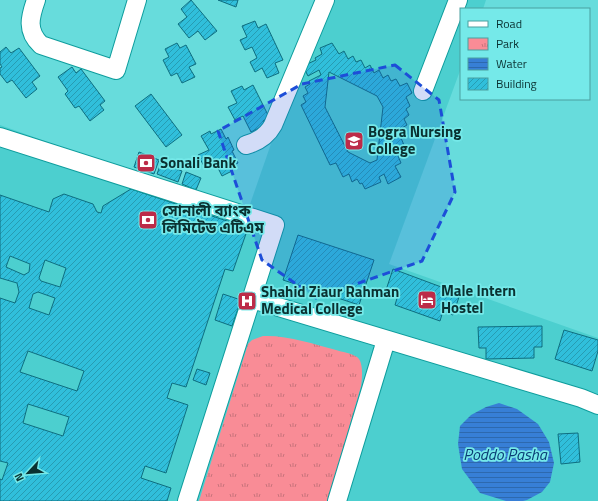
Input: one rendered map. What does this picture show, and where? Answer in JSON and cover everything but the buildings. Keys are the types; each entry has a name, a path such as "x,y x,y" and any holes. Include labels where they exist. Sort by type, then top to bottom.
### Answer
{"lane":[{"path":"36,0 31,15 32,33 41,45 116,70 137,0"},
{"path":"246,146 261,139 271,129 325,0"},
{"path":"423,91 458,0"},
{"path":"0,137 275,225 187,501"},
{"path":"252,299 574,396 598,405"},
{"path":"337,501 386,340"}],"highlighted area":[{"path":"395,65 439,100 455,192 422,261 316,298 262,260 218,131 302,84"}],"shaded area":[{"name":"Shahid Ziaur Rahman Medical College","path":"321,0 486,0 483,8 460,8 460,71 389,264 598,338 598,501 0,501 0,125 247,213"}],"green space":[{"path":"263,336 291,338 352,354 359,359 361,363 361,386 328,501 199,501 248,344 252,340"}],"water":[{"name":"Poddo Pasha","path":"499,403 517,409 538,424 549,442 554,463 550,482 542,492 527,500 506,501 480,493 462,469 458,444 460,426 471,415 486,407"}],"place":[{"name":"Bogra Nursing College","path":"354,141"},
{"name":"Sonali Bank","path":"146,163"},
{"name":"সোনালী ব্যাংক লিমিটেড এটিএম","path":"148,220"},
{"name":"Male Intern Hostel","path":"427,300"},
{"name":"Shahid Ziaur Rahman Medical College","path":"247,301"}]}
